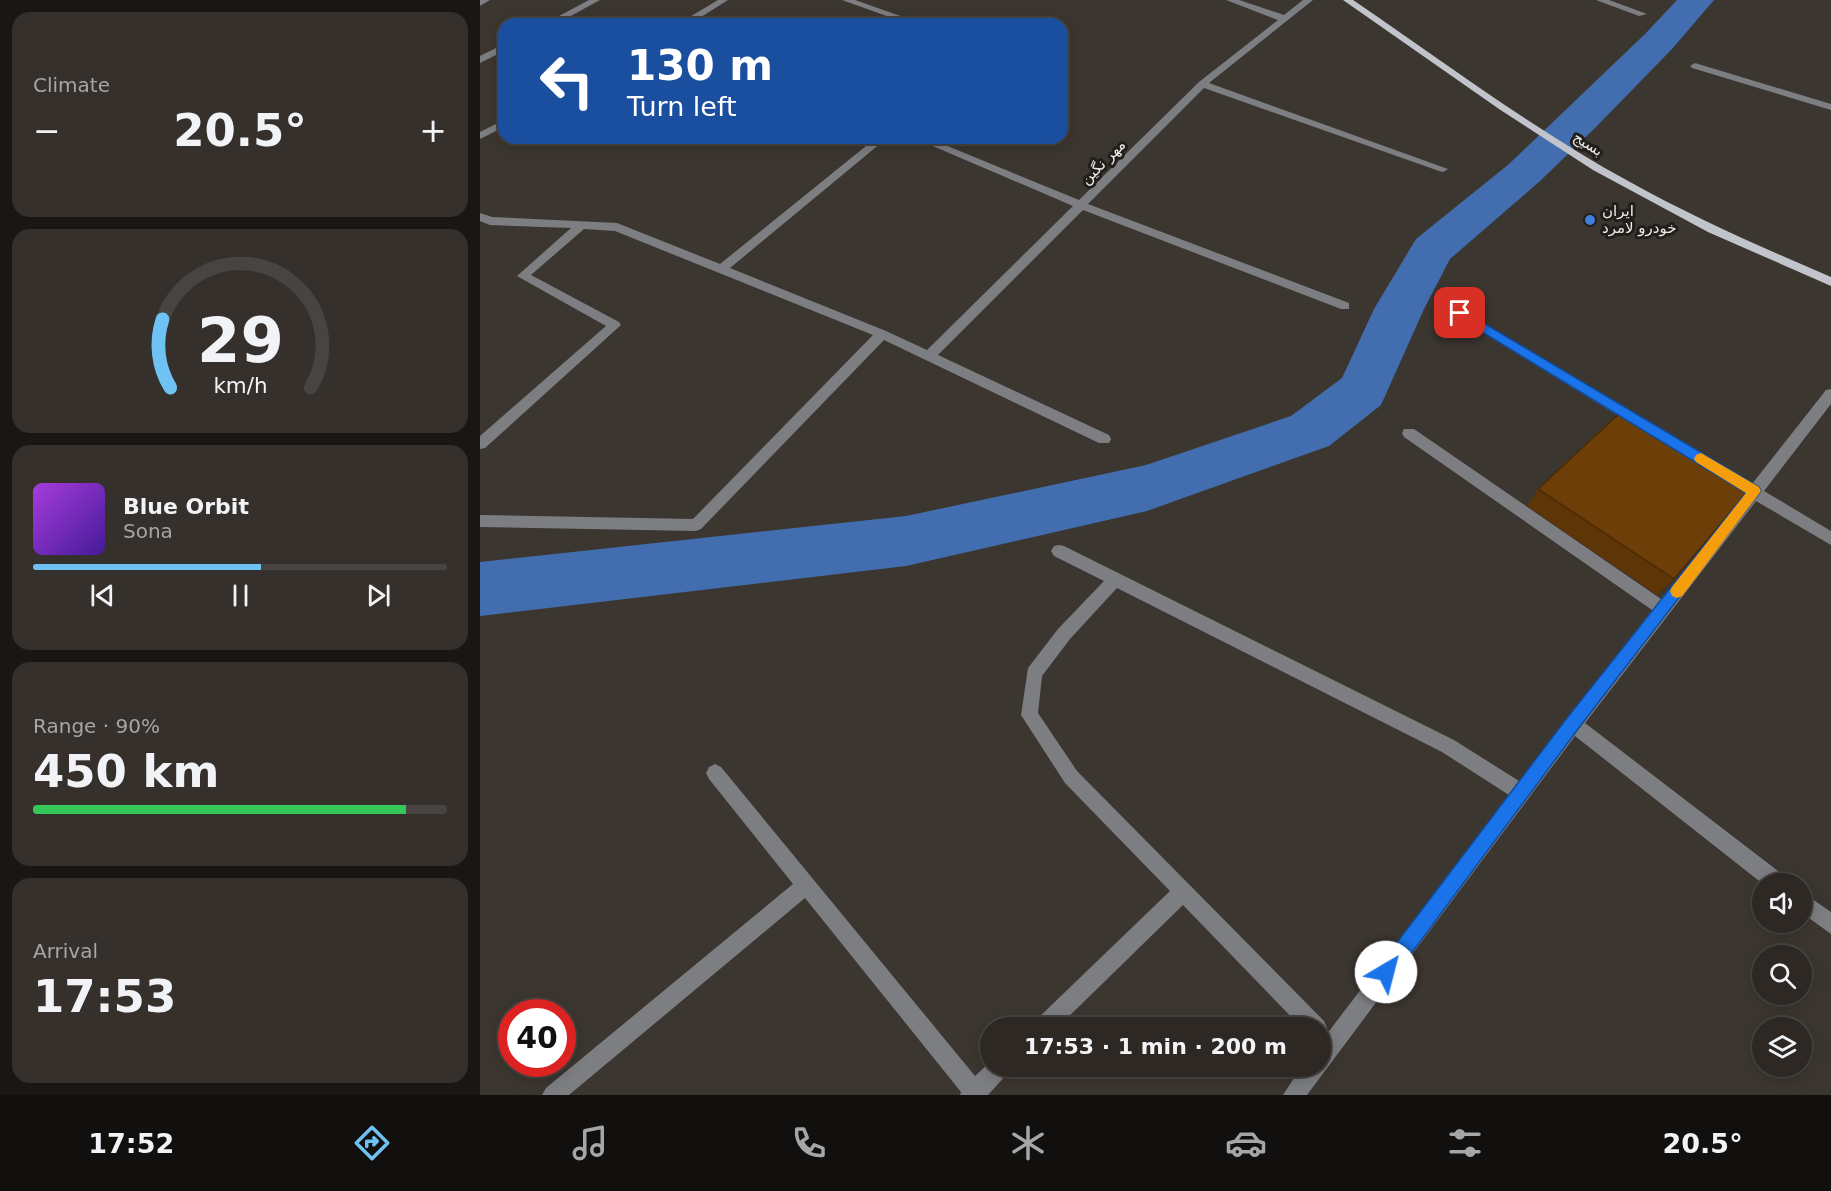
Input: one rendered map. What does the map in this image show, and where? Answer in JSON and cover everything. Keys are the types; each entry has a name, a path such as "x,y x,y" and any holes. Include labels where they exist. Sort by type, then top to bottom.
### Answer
{"main road":[{"name":"بسیج","path":"1347,0 1598,169 1675,211 1831,282"}],"street":[{"path":"480,3 486,0"},
{"path":"561,18 596,0"},
{"path":"693,18 724,0"},
{"path":"846,0 900,18"},
{"path":"1230,0 1285,19"},
{"name":"مهر نگین","path":"929,356 1202,84 1309,0"},
{"path":"1599,0 1642,14"},
{"path":"480,60 498,50"},
{"path":"1695,66 1831,107"},
{"path":"1202,84 1443,168"},
{"path":"480,136 498,126"},
{"path":"721,269 875,144"},
{"path":"934,144 1081,205 1344,306"},
{"path":"483,222 617,227 882,334 1104,439"},
{"path":"480,444 615,325 523,276 582,225"},
{"path":"1460,313 1831,539"},
{"path":"480,520 696,525 882,334"},
{"path":"1331,1031 1521,792 1831,394"},
{"path":"1409,433 1663,609"},
{"path":"1059,551 1448,746 1521,792"},
{"path":"1115,579 1064,634 1034,673 1029,715 1071,777 1306,1017"},
{"path":"1573,724 1765,873"},
{"path":"715,773 974,1094 990,1077"},
{"path":"553,1095 806,885"},
{"path":"1052,1017 1183,892"},
{"path":"1812,909 1831,924"},
{"path":"1294,1095 1307,1077"}],"building":[{"path":"1622,411 1750,489 1674,579 1538,489"}],"waterway":[{"path":"480,589 906,541 1147,488 1310,431 1362,391 1399,309 1432,250 1524,173 1659,41 1696,0"}],"slow traffic":[{"path":"1677,591 1754,491 1701,459"}],"place":[{"name":"ایران خودرو لامرد","path":"1590,220"}],"route":[{"path":"1386,972 1573,724 1754,491 1460,313"}]}
